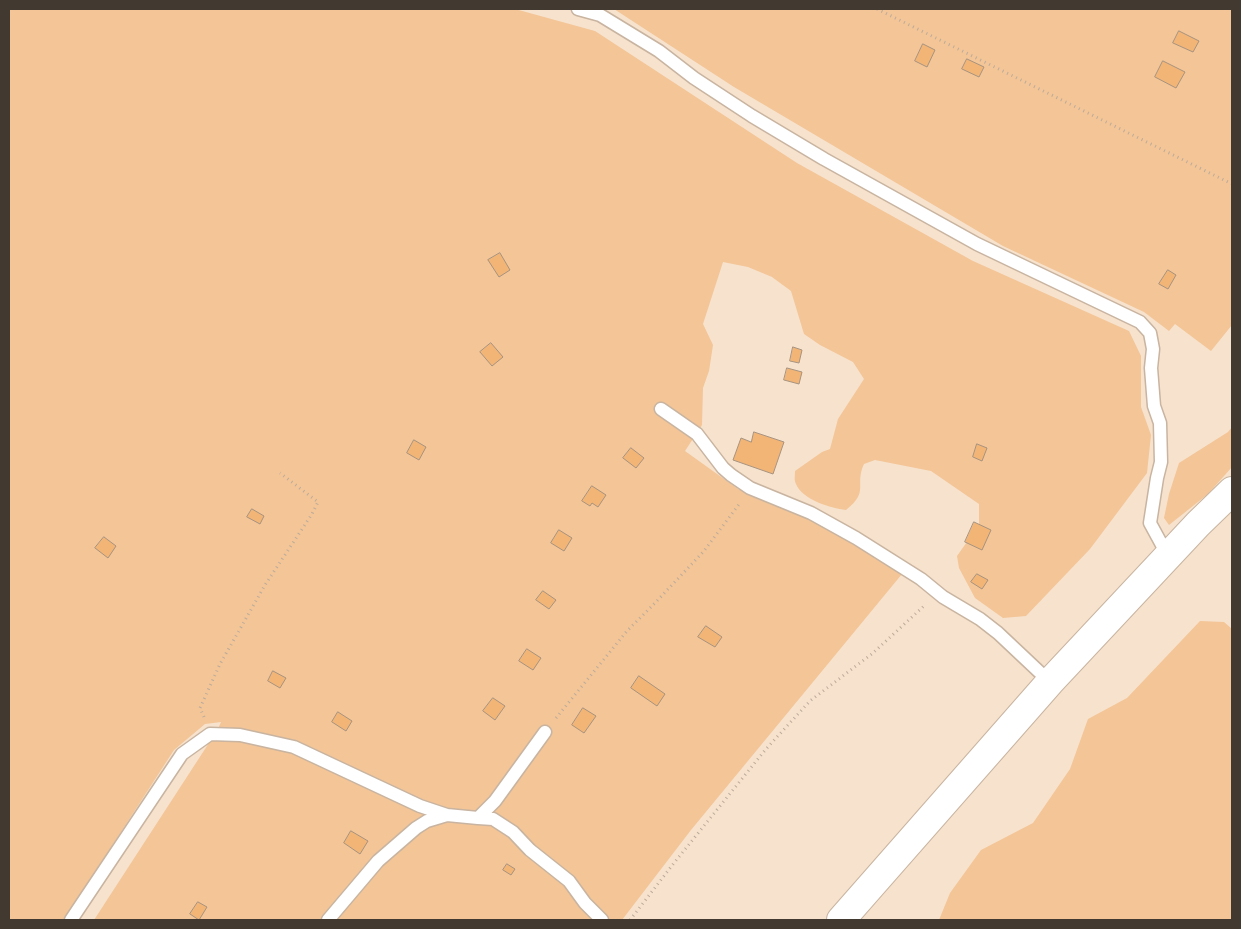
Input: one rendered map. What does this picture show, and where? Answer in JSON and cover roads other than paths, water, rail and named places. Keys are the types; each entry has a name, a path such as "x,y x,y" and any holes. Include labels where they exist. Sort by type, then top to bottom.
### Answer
{"street":[{"path":"841,920 1050,682 1198,524 1232,491"}],"lane":[{"path":"578,9 600,15 659,51 694,78 752,116 824,159 976,244 1140,322 1150,333 1153,349 1154,406 1160,422 1162,462 1157,478 1150,523 1168,556"},
{"path":"661,409 698,434 723,468 750,488 811,513 856,538 921,579 943,597 980,619 998,633 1050,682"},
{"path":"478,818 496,801 545,732"},
{"path":"70,920 182,754 210,734 240,735 294,747 420,806 447,815 493,819 513,832 530,850 569,882 585,903 602,920"},
{"path":"328,920 378,862 416,828 427,821 447,815"}]}
